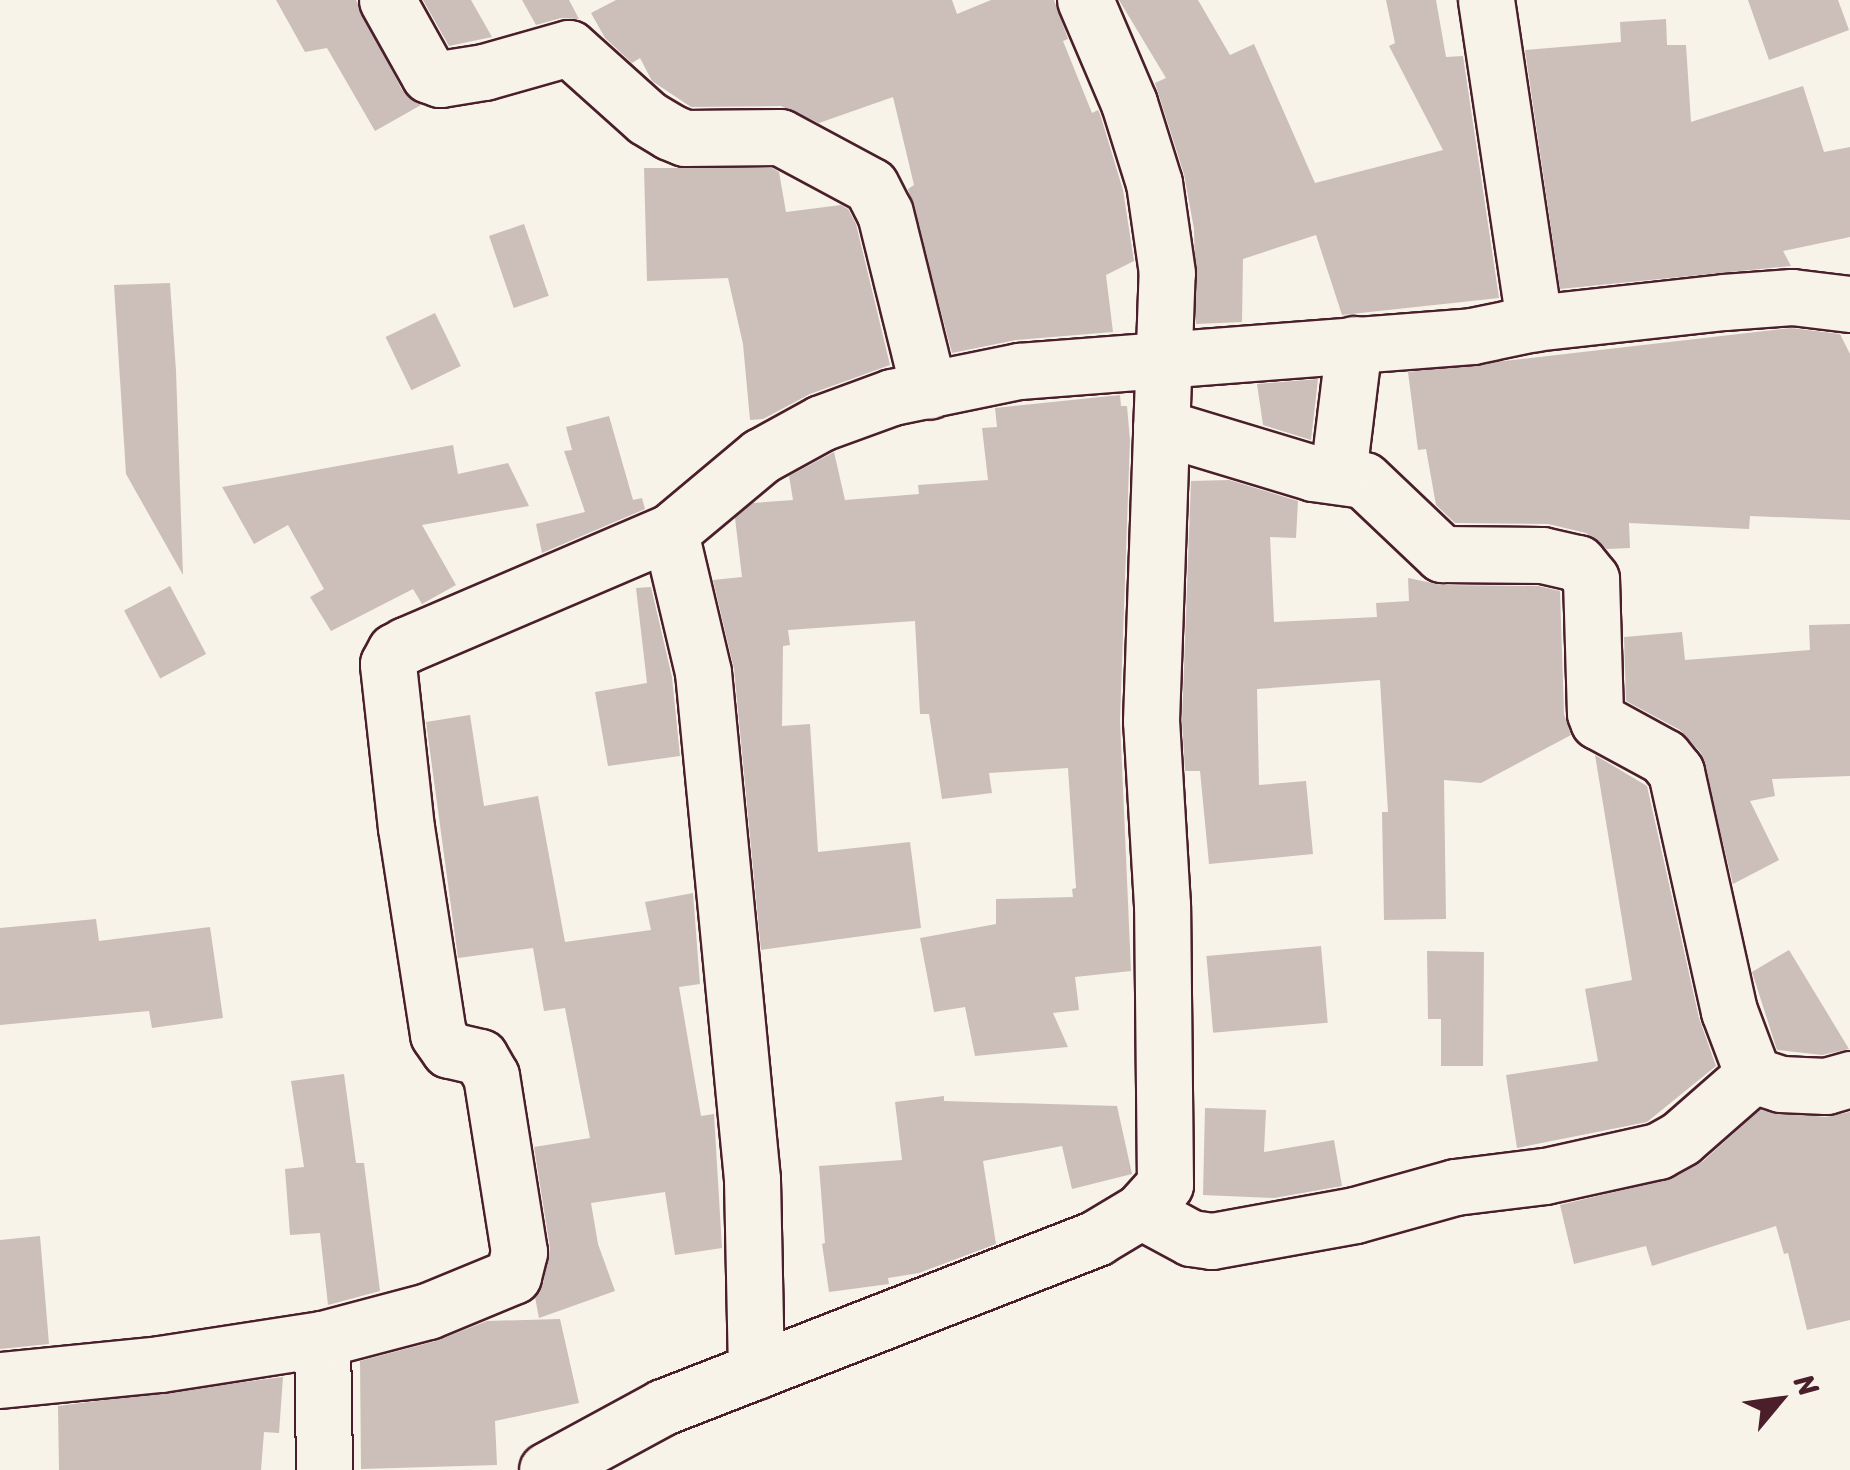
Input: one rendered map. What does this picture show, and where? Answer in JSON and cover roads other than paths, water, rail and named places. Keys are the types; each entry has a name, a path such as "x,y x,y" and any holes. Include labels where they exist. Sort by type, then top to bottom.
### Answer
{"street":[{"path":"387,0 429,76 484,72 569,48 647,118 670,132 685,138 780,137 871,186 885,213 929,391"},
{"path":"548,1470 662,1408 1067,1250 1141,1212 1165,1184 1162,905 1151,721 1167,272 1154,184 1128,104 1085,0"},
{"path":"1486,0 1534,323"},
{"path":"0,1380 160,1364 322,1338 428,1310 502,1284 513,1276 520,1261 491,1076 480,1057 449,1050 438,1034 406,828 388,664 395,651 670,532 761,456 821,423 892,397 1019,371 1472,336 1534,323 1792,297 1850,304"},
{"path":"1338,474 1354,344"},
{"path":"1161,427 1313,472 1350,475 1379,490 1430,547 1442,554 1542,555 1578,563 1587,571 1591,579 1595,713 1598,721 1664,756 1676,772 1729,1011 1753,1076"},
{"path":"670,532 704,672 752,1178 756,1370"},
{"path":"1141,1212 1191,1238 1212,1241 1355,1215 1455,1187 1545,1176 1658,1151 1681,1138 1753,1076"},
{"path":"1753,1076 1781,1084 1826,1086 1850,1079"},
{"path":"322,1338 324,1470"}]}
